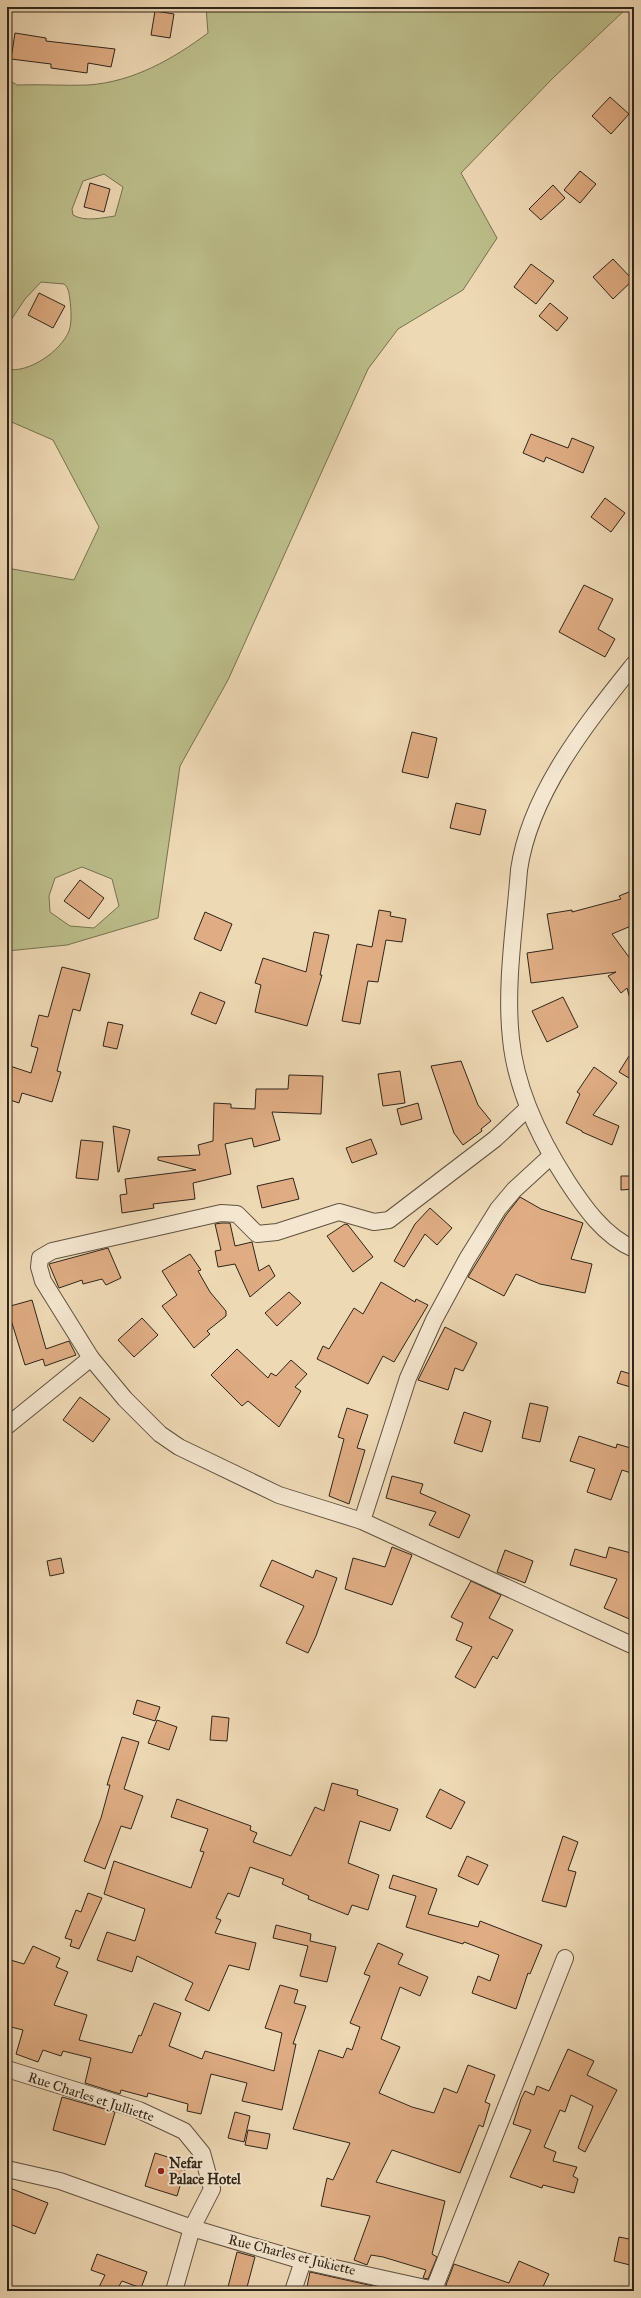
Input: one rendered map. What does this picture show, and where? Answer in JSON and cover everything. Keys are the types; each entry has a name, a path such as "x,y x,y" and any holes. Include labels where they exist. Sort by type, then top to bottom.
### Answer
{"street":[{"path":"634,664 551,779 522,850 513,952 511,1039 519,1078 528,1108 552,1156 588,1213 634,1250"},
{"path":"528,1108 495,1139 389,1220 374,1222 339,1212 277,1232 257,1234 237,1214 221,1214 45,1253 38,1261 43,1281 91,1358 125,1399 160,1434 179,1447 279,1495 362,1522 634,1646"},
{"path":"362,1522 408,1378 434,1320 467,1259 498,1209 514,1190 552,1156"},
{"path":"7,1426 91,1358"},
{"path":"436,2290 565,1958"},
{"name":"Rue Charles et Julliette","path":"7,2069 139,2110 184,2131 202,2153 212,2189 192,2228 174,2291"},
{"name":"Rue Charles et Jukiette","path":"7,2169 60,2181 192,2228 303,2261 436,2290"},
{"path":"293,2291 303,2261"}],"green space":[{"path":"206,7 628,7 553,78 461,173 497,238 463,290 398,329 368,369 228,680 180,766 158,918 67,945 7,951 7,568 74,580 99,527 53,440 7,420 7,369 15,370 24,368 43,359 51,353 65,339 71,324 71,316 69,293 66,286 64,284 41,282 25,299 7,326 7,79 17,85 88,85 105,83 152,68 181,52 208,33","holes":["104,174 123,187 115,216 88,219 73,215 72,209 83,181","82,867 112,879 119,906 94,928 70,926 50,912 49,896 55,878"]}],"building":[{"path":"155,11 174,14 170,38 151,35"},
{"path":"15,33 46,38 46,41 115,49 111,67 88,63 87,73 51,68 51,64 11,59"},
{"path":"610,97 629,114 611,134 592,116"},
{"path":"580,171 596,184 580,203 564,190"},
{"path":"90,183 110,189 104,212 84,207"},
{"path":"553,185 565,198 541,220 529,209"},
{"path":"613,259 633,280 613,299 593,277"},
{"path":"531,264 554,281 536,304 514,287"},
{"path":"39,293 65,306 53,328 28,315"},
{"path":"550,303 568,318 557,331 539,316"},
{"path":"531,434 568,448 572,438 594,447 583,473 546,457 544,462 523,453"},
{"path":"605,498 625,513 611,532 591,517"},
{"path":"584,585 613,599 598,629 615,639 605,657 559,632"},
{"path":"412,732 437,738 428,778 402,772"},
{"path":"456,803 486,810 480,835 450,828"},
{"path":"80,880 104,898 89,919 64,901"},
{"path":"634,890 634,931 631,926 612,934 634,964 634,998 630,999 627,988 621,993 608,976 616,972 531,983 527,953 553,949 547,914 572,910 572,912 621,899 619,896"},
{"path":"379,910 391,912 390,916 406,919 402,942 386,940 378,982 368,981 360,1024 342,1021 357,944 372,947"},
{"path":"205,912 232,924 221,951 194,939"},
{"path":"314,932 329,935 320,975 322,975 307,1026 255,1012 261,985 255,983 263,958 306,972"},
{"path":"62,967 90,974 80,1011 73,1009 57,1071 61,1072 52,1102 22,1093 19,1103 7,1099 7,1065 31,1073 38,1048 31,1046 39,1015 48,1017"},
{"path":"200,992 225,1002 216,1024 191,1014"},
{"path":"563,997 578,1027 547,1042 532,1011"},
{"path":"108,1022 123,1025 117,1049 103,1046"},
{"path":"634,1048 634,1081 619,1072"},
{"path":"461,1061 478,1105 491,1121 481,1129 482,1131 463,1145 454,1133 431,1066"},
{"path":"594,1067 617,1083 593,1115 619,1126 612,1145 582,1132 566,1123 580,1094 577,1092"},
{"path":"400,1071 405,1103 383,1106 378,1074"},
{"path":"289,1075 323,1076 321,1114 272,1112 280,1140 254,1147 252,1138 225,1144 231,1174 193,1183 195,1199 153,1204 154,1208 122,1213 120,1195 127,1194 125,1179 196,1170 158,1160 158,1157 200,1155 198,1145 213,1141 214,1103 231,1104 231,1108 255,1109 256,1089 288,1089"},
{"path":"418,1103 422,1119 401,1125 397,1109"},
{"path":"113,1126 130,1130 119,1172 118,1172"},
{"path":"371,1139 377,1154 352,1163 346,1148"},
{"path":"81,1140 103,1142 98,1180 76,1178"},
{"path":"621,1176 634,1176 634,1189 621,1190"},
{"path":"293,1178 299,1199 262,1208 257,1186"},
{"path":"520,1197 541,1209 583,1223 571,1259 592,1264 585,1293 540,1284 516,1274 504,1296 468,1277 506,1215"},
{"path":"430,1208 452,1228 437,1245 425,1234 404,1267 394,1261 415,1224"},
{"path":"230,1223 235,1246 252,1242 259,1271 269,1265 275,1276 250,1297 235,1264 218,1267 215,1251 221,1250 215,1224"},
{"path":"345,1224 348,1225 373,1257 353,1272 327,1236"},
{"path":"108,1248 121,1278 106,1285 102,1279 83,1284 82,1280 59,1288 49,1264"},
{"path":"190,1254 201,1270 198,1271 210,1292 226,1311 226,1316 207,1331 210,1334 194,1348 162,1306 177,1295 162,1271"},
{"path":"381,1282 415,1302 416,1299 428,1305 394,1362 383,1356 368,1384 317,1359 323,1346 329,1349 354,1308 363,1314"},
{"path":"289,1292 301,1303 277,1326 265,1313"},
{"path":"32,1300 46,1349 69,1341 76,1355 45,1366 43,1359 25,1365 7,1307"},
{"path":"142,1318 158,1335 134,1357 118,1340"},
{"path":"445,1327 477,1343 463,1371 455,1368 448,1390 418,1380"},
{"path":"237,1349 268,1378 271,1373 276,1376 291,1360 307,1374 295,1387 301,1391 279,1427 248,1401 242,1406 211,1375"},
{"path":"621,1371 634,1375 634,1388 617,1383"},
{"path":"80,1397 110,1419 93,1442 63,1420"},
{"path":"530,1403 548,1407 540,1442 522,1438"},
{"path":"347,1408 368,1415 357,1448 365,1450 349,1504 329,1496 344,1439 338,1437"},
{"path":"464,1412 491,1421 482,1452 454,1443"},
{"path":"579,1436 616,1448 617,1444 634,1449 634,1474 622,1470 611,1500 587,1492 595,1469 570,1461"},
{"path":"392,1476 423,1484 420,1493 470,1515 459,1538 429,1525 436,1512 386,1498"},
{"path":"392,1547 412,1555 392,1605 345,1589 353,1558 385,1567"},
{"path":"609,1547 631,1553 630,1556 634,1557 634,1621 604,1608 617,1579 570,1565 575,1549 606,1558"},
{"path":"505,1550 533,1561 525,1583 497,1572"},
{"path":"61,1558 64,1573 50,1576 47,1561"},
{"path":"272,1560 313,1578 316,1570 337,1578 316,1636 308,1653 286,1643 304,1606 260,1586"},
{"path":"471,1581 501,1595 489,1618 513,1630 497,1659 493,1656 475,1688 455,1677 472,1647 456,1640 463,1623 451,1617"},
{"path":"137,1700 160,1707 155,1721 133,1714"},
{"path":"212,1716 229,1718 227,1741 210,1740"},
{"path":"157,1720 177,1727 169,1750 148,1743"},
{"path":"122,1737 139,1742 124,1789 143,1796 131,1829 121,1826 105,1869 84,1861 101,1818 110,1785 107,1785"},
{"path":"332,1783 358,1790 357,1795 398,1809 390,1831 360,1821 348,1863 379,1875 368,1910 352,1905 348,1915 308,1899 309,1896 282,1884 284,1879 250,1867 239,1897 228,1893 216,1918 221,1920 215,1933 256,1943 249,1970 229,1965 209,2011 185,2000 193,1983 137,1956 132,1972 97,1960 107,1932 135,1941 145,1909 104,1894 114,1861 191,1888 204,1852 200,1851 208,1829 171,1817 177,1799 251,1826 250,1830 257,1833 253,1842 291,1856 315,1807 324,1811"},
{"path":"440,1789 465,1802 451,1829 426,1817"},
{"path":"563,1836 578,1842 568,1870 576,1872 566,1907 542,1901"},
{"path":"467,1856 488,1865 478,1885 458,1876"},
{"path":"393,1875 437,1889 428,1914 478,1927 480,1921 542,1945 530,1974 528,1973 516,2009 472,1993 478,1976 490,1981 499,1955 464,1942 463,1944 406,1927 416,1896 389,1888"},
{"path":"88,1893 102,1898 79,1949 70,1946 72,1940 65,1938 76,1910 81,1912"},
{"path":"276,1925 311,1934 310,1941 336,1947 327,1982 300,1976 308,1946 273,1938"},
{"path":"378,1943 403,1954 398,1964 428,1977 420,1996 400,1987 381,2039 400,2047 379,2093 412,2107 434,2113 444,2088 457,2093 468,2065 495,2075 485,2102 490,2104 483,2127 479,2125 460,2173 392,2150 376,2182 445,2201 432,2254 437,2257 428,2279 423,2278 426,2270 383,2257 371,2255 367,2265 354,2260 370,2216 321,2206 327,2178 333,2180 350,2143 293,2129 319,2050 343,2058 347,2048 352,2050 360,2027 350,2023 370,1976 364,1974"},
{"path":"33,1946 60,1958 56,1967 68,1972 54,2005 87,2015 79,2040 132,2053 139,2035 141,2036 154,2003 181,2013 169,2046 202,2059 205,2051 274,2071 282,2033 265,2028 280,1985 298,1990 294,2003 306,2006 293,2044 296,2044 282,2110 242,2101 247,2083 211,2074 201,2114 187,2111 188,2104 148,2093 147,2097 121,2090 120,2094 85,2083 91,2058 63,2051 61,2056 43,2050 38,2062 16,2054 23,2030 7,2026 7,1959 24,1964"},
{"path":"568,2049 594,2061 587,2075 617,2090 585,2152 578,2148 593,2106 571,2095 565,2112 560,2110 544,2147 556,2152 553,2161 577,2167 573,2176 578,2179 574,2193 543,2185 542,2188 510,2177 531,2130 513,2124 521,2099 525,2091 534,2095 537,2086 549,2091"},
{"path":"62,2097 115,2112 105,2145 53,2130"},
{"path":"235,2112 250,2116 244,2142 228,2138"},
{"path":"248,2130 270,2134 267,2149 245,2145"},
{"path":"155,2153 187,2163 177,2196 145,2186"},
{"path":"7,2187 48,2203 35,2234 7,2223"},
{"path":"619,2237 634,2240 634,2266 614,2261"},
{"path":"237,2252 255,2257 246,2291 227,2291"},
{"path":"97,2254 147,2272 141,2288 122,2281 116,2291 97,2291 105,2275 91,2270"},
{"path":"519,2261 549,2274 541,2291 448,2291 446,2285 454,2264 509,2283"},
{"path":"310,2272 373,2286 372,2291 328,2291 307,2287"}],"place":[{"name":"Nefar Palace Hotel","path":"161,2171"}]}
